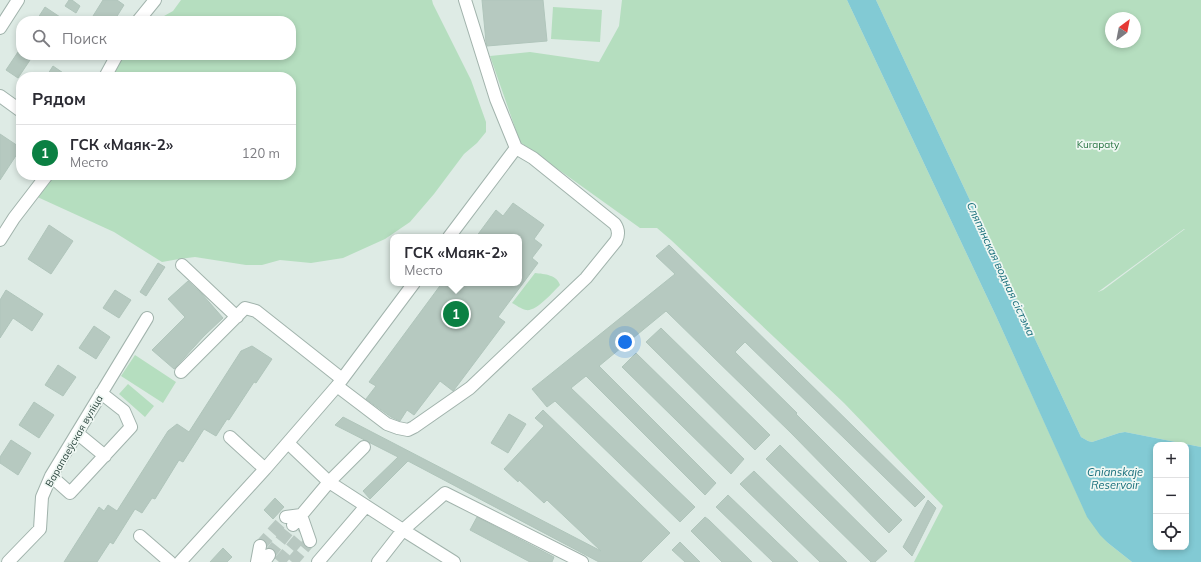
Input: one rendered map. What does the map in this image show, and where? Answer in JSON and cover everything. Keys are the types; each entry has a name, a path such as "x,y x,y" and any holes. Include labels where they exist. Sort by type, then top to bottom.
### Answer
{"street":[{"path":"0,28 18,0"},
{"path":"142,16 155,0"},
{"path":"181,372 246,308 256,311 387,424 408,430 470,388 586,278 616,241 618,230 615,224 533,158 516,148 496,99 465,0"},
{"path":"108,72 114,60"},
{"path":"0,96 16,107"},
{"path":"451,234 516,148"},
{"path":"0,240 14,218 43,180"},
{"path":"182,265 236,317"},
{"path":"180,562 265,469 339,383 412,286"},
{"name":"Варапаеўская вуліца","path":"8,562 40,529 42,497 51,476 147,318"},
{"path":"51,476 70,493 131,427 124,411 101,393"},
{"path":"77,433 105,456"},
{"path":"230,437 265,469"},
{"path":"288,443 329,482 454,562"},
{"path":"289,521 301,515 329,482 364,447"},
{"path":"378,562 403,530 444,492 582,562"},
{"path":"318,562 366,506"},
{"path":"301,515 307,538"},
{"path":"140,536 170,562"},
{"path":"257,562 264,554"}],"green space":[{"path":"181,0 432,0 471,80 486,122 486,132 477,143 464,154 434,194 410,222 392,234 390,234 385,239 343,258 311,263 280,260 262,265 246,265 195,257 162,262 114,232 33,195 44,180 296,180 296,72 110,72 119,60 296,60 296,16 164,16 173,11"},
{"path":"622,0 847,0 996,316 1087,516 1108,543 1132,562 914,562 943,506 844,403 671,240 657,228 640,228 520,142 490,56 530,52 599,62 619,26"},
{"name":"Kurapaty","path":"876,0 1201,0 1201,447 1189,445 1189,442 1176,442 1125,432 1092,442 1081,437","holes":["1185,229 1103,290 1098,292"]},
{"path":"553,7 602,10 600,42 551,39"},
{"path":"535,273 553,277 560,285 549,297 535,308 526,310 520,308 512,303"},
{"path":"135,355 176,382 163,403 121,376"},
{"path":"128,384 154,406 145,417 119,394"}],"water":[{"name":"Cnianskaje Reservoir","path":"847,0 876,0 1081,437 1092,442 1125,432 1176,442 1153,442 1153,550 1189,550 1189,445 1201,447 1201,562 1132,562 1100,535 1087,517 996,316"}],"building":[{"path":"69,0 72,0 80,6 76,13 65,6"},
{"path":"103,0 117,0 124,5 117,16 93,16"},
{"path":"482,0 543,0 547,41 487,46"},
{"path":"45,7 58,16 39,16"},
{"path":"16,55 16,60 30,60 22,72 16,72 16,77 6,70"},
{"path":"53,66 62,72 49,72"},
{"path":"0,134 16,145 16,156 0,180"},
{"path":"513,203 544,225 534,239 542,245 532,258 538,263 522,285 522,234 478,234 496,210 503,216"},
{"path":"49,225 73,241 51,274 28,259"},
{"path":"669,245 925,497 915,507 745,342 735,352 902,520 889,533 791,433 666,311 599,366 716,483 705,495 586,376 571,388 695,507 680,522 555,401 547,407 532,389 675,274 656,256"},
{"path":"158,263 165,267 146,296 140,292"},
{"path":"188,281 202,294 223,318 204,336 174,369 152,350 185,317 168,299"},
{"path":"440,286 521,286 498,317 505,322 453,391 440,381 414,415 407,410 400,421 391,417 366,399 376,386 369,382"},
{"path":"6,290 43,314 32,331 13,318 0,338 0,300"},
{"path":"115,290 131,300 119,318 103,308"},
{"path":"94,326 110,337 96,359 79,348"},
{"path":"661,328 770,435 755,450 646,342"},
{"path":"252,346 272,359 216,436 204,429 183,462 179,460 155,499 152,498 142,513 135,509 113,544 110,542 97,562 64,562 99,507 104,511 108,505 117,511 168,431 177,424 189,432 241,351"},
{"path":"636,353 744,459 731,474 622,367"},
{"path":"58,365 76,377 63,396 45,385"},
{"path":"34,402 54,415 39,438 19,425"},
{"path":"543,410 670,533 641,562 599,562 408,461 370,499 363,491 398,457 335,425 343,417 601,551 547,500 544,503 519,480 518,482 504,469 544,426 535,418"},
{"path":"509,414 526,424 508,453 491,443"},
{"path":"11,440 31,453 18,475 0,463 0,457"},
{"path":"780,445 887,551 875,562 871,562 766,459"},
{"path":"754,471 847,562 820,562 740,484"},
{"path":"728,495 798,562 773,562 716,507"},
{"path":"275,498 284,507 273,519 264,510"},
{"path":"928,500 936,508 912,556 903,547"},
{"path":"477,517 554,557 552,562 530,562 470,530"},
{"path":"705,517 752,562 722,562 691,531"},
{"path":"680,542 700,562 685,562 672,550"},
{"path":"223,548 232,557 227,562 210,562"}],"tunnel":[{"path":"260,546 286,517"},
{"path":"269,555 293,525"},
{"path":"279,562 303,534"},
{"path":"292,562 310,541"}],"place":[{"name":"ГСК «Маяк-2»","path":"456,314"}],"water label":[{"name":"Сляпянская водная сістэма","path":"1001,269"}]}
